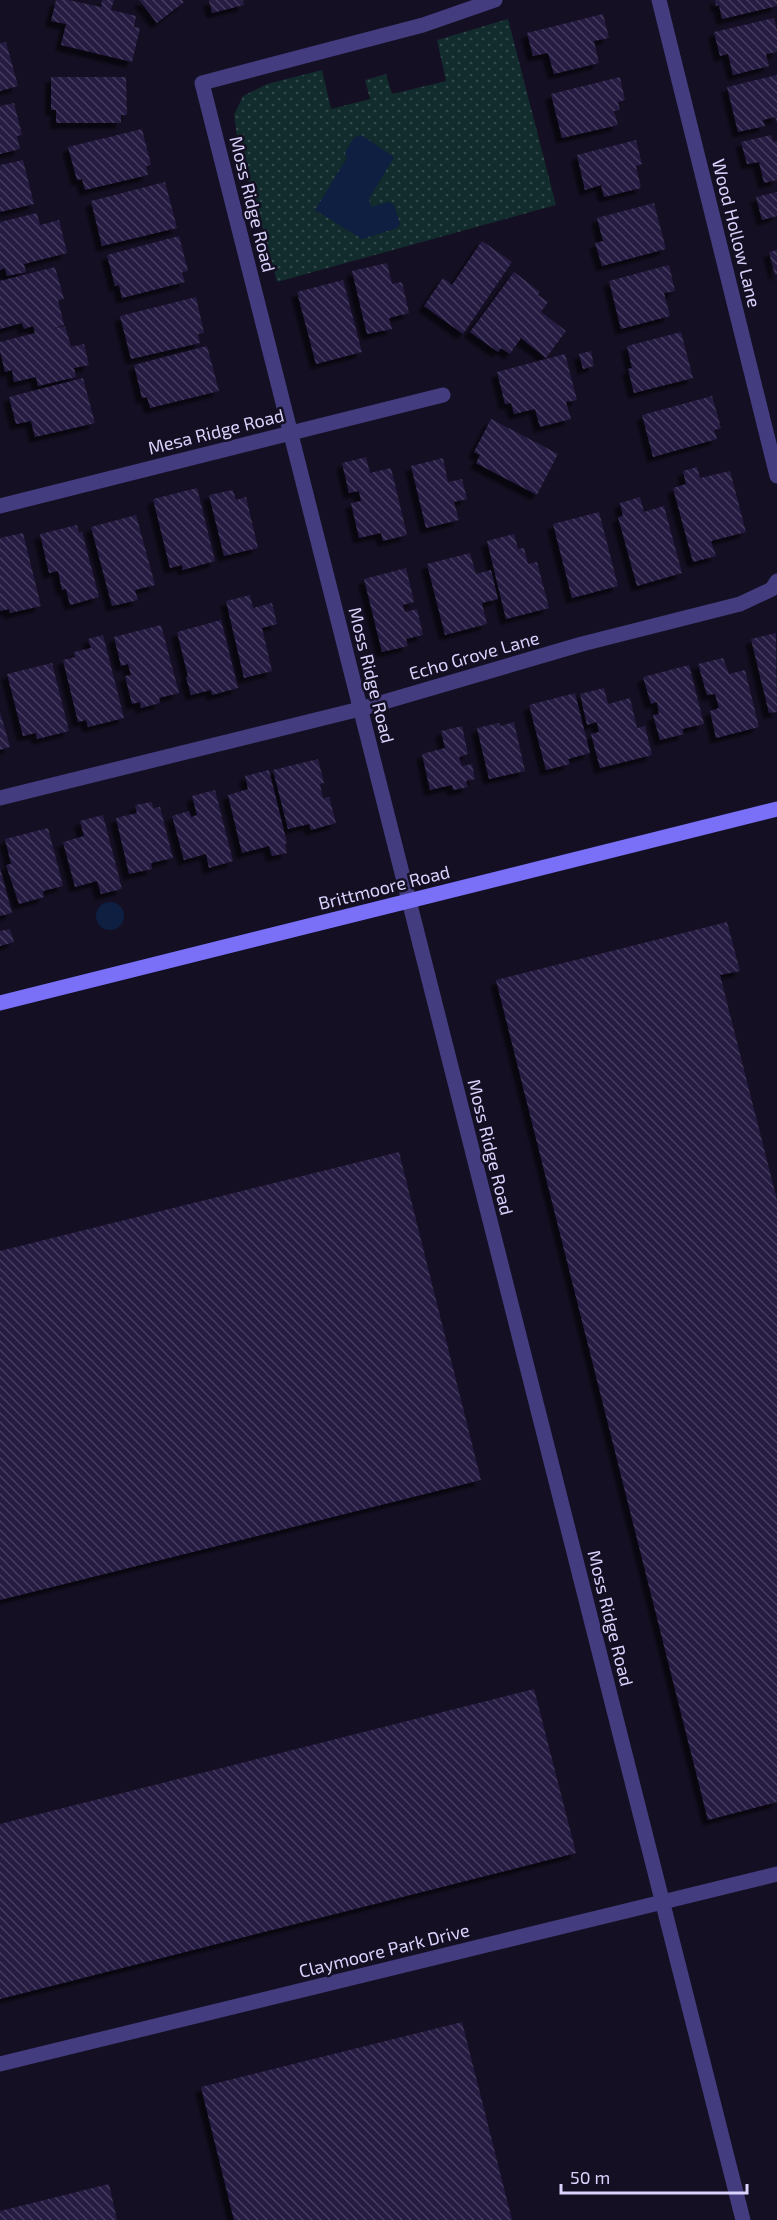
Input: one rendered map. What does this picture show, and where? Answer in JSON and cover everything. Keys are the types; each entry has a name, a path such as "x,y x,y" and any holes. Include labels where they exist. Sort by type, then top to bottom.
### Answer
{"main road":[{"name":"Brittmoore Road","path":"0,1004 777,809"}],"street":[{"name":"Moss Ridge Road","path":"495,0 423,25 202,83 742,2220"},
{"name":"Wood Hollow Lane","path":"659,0 777,476"},
{"name":"Mesa Ridge Road","path":"0,506 442,395"},
{"name":"Echo Grove Lane","path":"0,798 360,709 582,644 740,604 772,589 777,581"},
{"name":"Claymoore Park Drive","path":"0,2064 777,1874"}],"green space":[{"path":"508,19 556,205 277,282 239,151 234,115 243,96 267,84 322,70 331,109 370,99 365,80 386,74 392,94 446,81 437,40"}],"water":[{"path":"361,135 394,157 369,199 371,207 389,202 394,205 400,224 397,228 362,239 315,210 347,158 345,152 354,138"},
{"path":"110,902 120,906 124,916 120,926 110,930 100,926 96,916 100,906"}],"building":[{"path":"56,0 68,0 101,7 102,0 114,0 111,10 136,16 134,27 140,28 132,62 61,45 66,24 51,21"},
{"path":"139,0 182,0 184,2 157,23"},
{"path":"209,0 243,0 244,5 212,13"},
{"path":"715,0 777,0 777,6 722,19 719,5 716,6"},
{"path":"603,14 609,38 594,41 599,63 554,74 548,53 533,56 527,33"},
{"path":"774,18 777,30 777,52 766,54 769,66 733,75 728,54 720,56 714,32"},
{"path":"6,42 18,86 0,91 0,43"},
{"path":"777,75 777,122 775,117 763,120 765,126 738,132 727,87"},
{"path":"51,77 126,77 127,115 121,115 121,123 56,123 56,110 51,110"},
{"path":"620,77 625,100 618,102 620,110 614,111 618,125 562,138 551,94"},
{"path":"14,103 22,135 17,136 20,149 0,154 0,106"},
{"path":"142,129 151,165 146,166 148,175 85,190 82,179 77,180 68,147"},
{"path":"771,135 773,142 777,141 777,180 764,183 759,162 747,164 741,142"},
{"path":"636,140 642,164 636,166 641,188 604,197 601,185 585,190 577,155"},
{"path":"23,160 34,204 0,212 0,165"},
{"path":"165,182 177,228 102,246 91,201"},
{"path":"777,192 777,216 762,220 756,197"},
{"path":"654,203 666,249 602,266 595,243 603,241 597,218"},
{"path":"37,213 40,225 59,220 67,253 24,264 26,272 7,276 5,268 0,270 0,222"},
{"path":"179,236 188,271 182,272 185,282 122,298 119,285 115,286 107,255"},
{"path":"482,241 512,262 463,334 424,306 443,278 452,285"},
{"path":"777,250 777,275 775,275 769,252"},
{"path":"387,263 392,284 402,282 409,313 389,318 392,329 367,334 352,271"},
{"path":"669,265 675,291 664,293 670,316 621,329 609,281"},
{"path":"55,267 64,299 58,300 64,325 52,329 65,326 71,347 84,344 89,365 74,368 76,377 38,386 36,377 14,382 12,370 5,372 0,342 35,333 33,326 24,329 22,323 0,329 0,281"},
{"path":"514,272 540,292 538,295 548,302 541,312 566,331 546,358 521,338 510,354 501,348 498,352 470,332"},
{"path":"343,280 362,352 316,364 297,292"},
{"path":"196,297 204,333 198,334 200,343 131,359 120,316"},
{"path":"681,332 693,378 634,393 628,369 632,368 627,346"},
{"path":"207,346 219,391 150,408 147,397 142,398 134,365"},
{"path":"591,351 594,366 583,369 579,354"},
{"path":"565,354 577,400 566,402 571,419 540,427 535,409 514,414 511,403 505,404 497,372"},
{"path":"83,378 95,423 35,437 31,421 16,424 9,397"},
{"path":"712,396 721,428 714,430 717,439 653,457 642,415"},
{"path":"491,419 558,454 537,495 476,463 480,455 474,452"},
{"path":"366,457 370,473 391,468 407,535 383,541 381,533 359,538 351,503 361,501 359,491 349,493 342,463"},
{"path":"443,458 448,482 462,479 467,499 454,502 459,520 426,528 411,466"},
{"path":"697,467 700,478 730,471 746,532 711,541 716,556 693,562 673,488 686,484 683,471"},
{"path":"197,488 215,561 183,570 182,565 170,568 153,499"},
{"path":"233,490 236,500 246,497 258,548 224,556 209,495"},
{"path":"640,497 644,512 664,506 682,573 637,586 618,517 623,516 620,503"},
{"path":"599,512 618,586 572,598 553,524"},
{"path":"136,515 155,585 135,590 138,600 112,606 91,527"},
{"path":"77,525 79,533 82,532 99,597 70,605 66,589 62,590 58,571 49,573 40,534"},
{"path":"23,533 41,606 10,613 9,609 0,611 0,538"},
{"path":"514,534 518,549 524,548 528,564 537,562 549,608 506,619 487,541"},
{"path":"470,553 476,574 491,570 498,599 482,603 487,624 445,635 427,564"},
{"path":"406,568 414,602 403,605 405,612 417,609 423,635 406,639 408,646 382,652 364,579"},
{"path":"250,595 253,608 272,603 277,624 262,628 272,671 244,678 226,601"},
{"path":"221,620 238,688 212,695 211,690 191,695 177,632"},
{"path":"161,625 179,693 159,698 160,703 141,708 140,702 132,704 125,676 131,675 128,664 121,666 114,637"},
{"path":"776,633 777,712 769,713 751,639"},
{"path":"103,635 124,718 88,727 86,720 78,722 63,660 75,657 74,652 91,648 88,639"},
{"path":"723,658 729,674 745,670 759,727 716,738 710,711 719,708 715,694 707,695 698,664"},
{"path":"52,663 69,731 37,739 36,733 23,736 7,674"},
{"path":"689,665 704,724 682,729 684,734 660,740 653,715 659,714 657,702 651,704 643,677"},
{"path":"604,688 608,704 630,698 637,728 645,726 652,755 600,768 591,734 599,732 597,722 587,725 580,694"},
{"path":"575,693 590,753 568,759 570,764 546,770 529,705"},
{"path":"0,712 10,747 0,750"},
{"path":"514,722 525,771 489,779 477,728"},
{"path":"462,726 468,754 459,757 462,766 472,764 475,779 466,781 468,787 453,790 452,785 430,790 422,754 445,748 441,731"},
{"path":"318,759 324,783 320,784 323,798 329,797 336,823 311,830 309,824 288,829 273,770"},
{"path":"269,770 287,843 285,844 287,853 272,856 269,846 242,853 228,795 248,789 245,776"},
{"path":"215,790 233,861 209,868 206,854 184,860 172,816 189,811 191,817 197,815 192,796"},
{"path":"152,802 153,808 160,807 173,858 151,863 152,869 129,874 116,818 137,813 135,805"},
{"path":"103,815 122,889 101,894 97,881 75,887 63,842 84,836 80,821"},
{"path":"48,828 63,886 43,891 44,897 19,904 6,865 11,864 5,839"},
{"path":"0,868 12,913 0,916"},
{"path":"727,922 740,971 720,975 777,1200 777,1802 708,1820 496,980"},
{"path":"10,929 14,942 0,946 0,931"},
{"path":"399,1152 481,1480 0,1600 0,1251"},
{"path":"534,1689 576,1853 0,1999 0,1824"},
{"path":"462,2022 512,2220 234,2220 201,2087"},
{"path":"109,2184 117,2220 0,2220 0,2211"}]}
